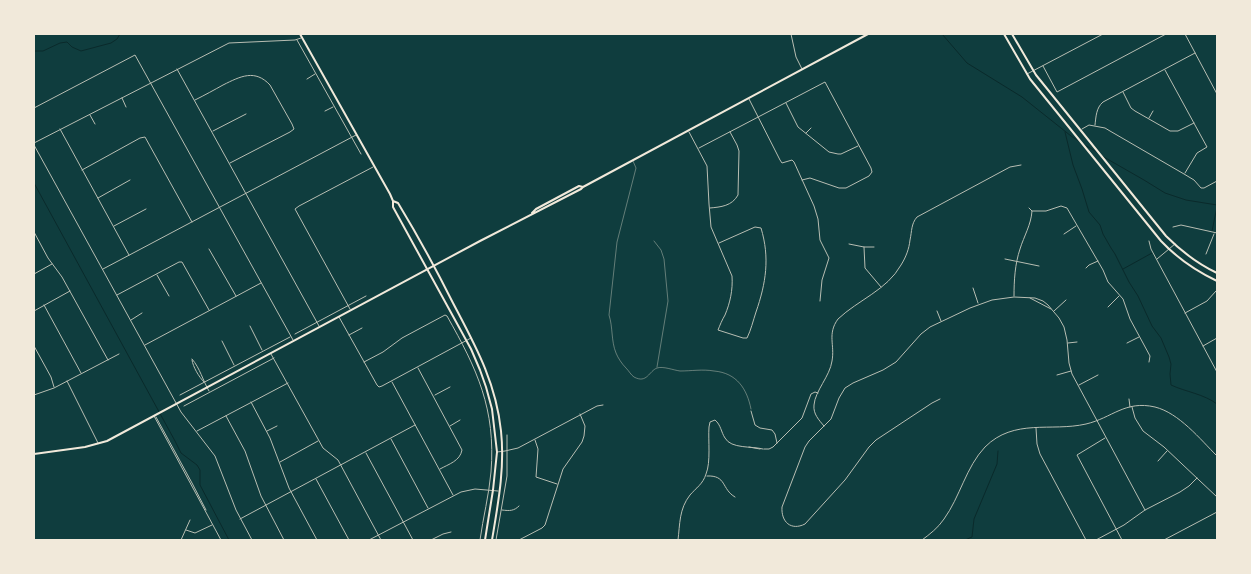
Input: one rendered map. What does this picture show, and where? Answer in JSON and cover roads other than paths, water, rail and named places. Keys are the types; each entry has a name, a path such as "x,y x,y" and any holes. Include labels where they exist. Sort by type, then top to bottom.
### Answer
{"main road":[{"path":"300,34 393,201 393,207 428,269 480,370 492,409 497,452 485,540"},
{"path":"34,454 85,447 112,438 531,214 569,196 632,160 868,34"},
{"path":"1004,34 1027,74 1169,250 1196,269 1217,280"},
{"path":"1012,34 1033,71 1166,236 1200,264 1217,273"},
{"path":"1075,134 1081,130"},
{"path":"393,201 398,203 434,266 486,367 495,394 502,452 500,491 492,540"},
{"path":"451,313 457,310"}],"street":[{"path":"792,34 796,57 802,69"},
{"path":"1027,74 1103,34"},
{"path":"1043,66 1057,92 1166,34"},
{"path":"1185,34 1217,94"},
{"path":"252,540 232,502 218,462 181,412 34,144 228,43 297,40 302,38"},
{"path":"297,40 361,154"},
{"path":"272,41 272,46"},
{"path":"1095,126 1096,113 1100,105 1195,53"},
{"path":"34,108 135,56 294,341"},
{"path":"177,69 320,326"},
{"path":"1165,69 1207,147 1197,153 1184,174"},
{"path":"307,78 316,73"},
{"path":"195,100 236,78 249,75 257,76 270,85 292,124 294,129 230,163"},
{"path":"698,148 825,82 872,172 869,176 846,188 839,188 810,178 802,180"},
{"path":"1123,92 1131,108 1167,129 1181,130 1194,122"},
{"path":"121,98 126,107"},
{"path":"749,98 780,160 782,163 792,160 814,206 818,219 820,240 828,255 822,280 820,301"},
{"path":"785,102 796,124 829,152 844,153 859,145"},
{"path":"325,111 334,106"},
{"path":"1148,118 1153,111"},
{"path":"90,114 95,124"},
{"path":"212,132 246,114"},
{"path":"1081,130 1087,125 1105,128 1194,180 1201,188 1217,181"},
{"path":"806,134 810,128"},
{"path":"60,130 129,255"},
{"path":"688,130 707,166 712,227 733,282 729,304 718,330 747,338 761,297 766,273 766,253 761,228 756,227 719,243"},
{"path":"709,208 724,206 735,201 739,195 740,163 738,149 730,131"},
{"path":"102,269 356,135"},
{"path":"82,170 145,137 193,222"},
{"path":"825,426 818,419 814,411 814,402 832,363 832,335 835,323 840,317 894,276 905,258 910,244 912,226 917,217 1010,167 1021,165"},
{"path":"350,310 295,209 374,166"},
{"path":"97,198 130,180"},
{"path":"1029,208 1032,211 1042,212 1061,206 1065,207 1111,286 1123,299 1130,318 1150,356 1149,362"},
{"path":"113,227 146,209"},
{"path":"1014,297 1017,261 1031,221 1032,211"},
{"path":"1173,227 1181,225 1217,233"},
{"path":"1064,234 1077,226"},
{"path":"34,232 70,291 108,360"},
{"path":"1206,254 1214,233"},
{"path":"1149,241 1156,260 1217,372"},
{"path":"849,244 874,247"},
{"path":"1156,260 1175,244"},
{"path":"864,247 865,268 881,287"},
{"path":"209,249 236,297"},
{"path":"1005,259 1039,266"},
{"path":"1086,268 1098,261"},
{"path":"117,295 182,262 210,310"},
{"path":"34,274 53,264"},
{"path":"156,274 169,296"},
{"path":"144,345 261,283"},
{"path":"972,288 978,304"},
{"path":"34,311 70,291"},
{"path":"1185,313 1207,301 1216,291"},
{"path":"1108,307 1119,295"},
{"path":"295,334 366,296"},
{"path":"940,399 876,440 845,480 803,525 794,526 788,524 782,517 782,506 805,447 833,416 839,398 845,388 896,362 921,334 930,327 978,304 1014,297 1041,300 1059,318 1064,327 1071,370 1145,510"},
{"path":"1030,298 1054,311"},
{"path":"1054,311 1066,300"},
{"path":"44,305 82,374"},
{"path":"937,311 942,321"},
{"path":"131,320 142,313"},
{"path":"364,362 402,338 446,315 476,372 490,425 492,452 480,540"},
{"path":"339,316 378,386 392,381 472,338"},
{"path":"250,326 263,351"},
{"path":"350,335 362,328"},
{"path":"180,395 291,336"},
{"path":"1126,343 1140,336"},
{"path":"1203,346 1217,338"},
{"path":"222,341 235,366"},
{"path":"1067,343 1077,342"},
{"path":"34,346 51,377 54,388"},
{"path":"271,353 323,448 337,459 341,465 381,540"},
{"path":"34,396 54,388 119,354"},
{"path":"184,406 274,358"},
{"path":"204,382 201,380 192,359 199,370 209,392"},
{"path":"418,367 460,445 462,453 458,459 439,470"},
{"path":"1057,375 1071,370"},
{"path":"1078,385 1098,375"},
{"path":"67,381 98,443"},
{"path":"392,381 453,496"},
{"path":"196,432 288,383"},
{"path":"434,396 450,387"},
{"path":"678,540 679,521 683,506 690,494 703,482 708,469 709,424 715,420 718,422 725,438 734,445 763,449 772,448 802,418 811,394 818,393"},
{"path":"1129,399 1142,431 1168,450 1217,497"},
{"path":"251,402 273,443 291,492 317,540"},
{"path":"497,452 518,448 580,414 596,406 603,405"},
{"path":"922,540 945,518 974,461 994,440 1006,433 1024,428 1079,425 1097,421 1116,411 1131,407 1150,406 1159,408 1183,423 1217,456"},
{"path":"751,411 755,426 772,430 777,444"},
{"path":"519,540 542,528 546,523 563,469 582,442 584,436 585,426 580,414"},
{"path":"154,415 158,419 221,540"},
{"path":"226,416 245,451 259,492 284,540"},
{"path":"450,426 460,420"},
{"path":"240,519 415,425"},
{"path":"267,431 277,426"},
{"path":"1036,427 1037,444 1040,454 1086,540"},
{"path":"496,540 506,476 507,435"},
{"path":"390,438 428,509"},
{"path":"1106,438 1077,455 1122,540"},
{"path":"534,439 538,449 536,477 558,485"},
{"path":"279,462 319,441"},
{"path":"1158,461 1168,450"},
{"path":"366,452 413,540"},
{"path":"706,476 713,475 720,478 729,492 735,497"},
{"path":"316,478 349,540"},
{"path":"1096,540 1145,510 1180,492 1197,478"},
{"path":"369,540 464,490 500,491"},
{"path":"501,510 512,511 516,510 519,506"},
{"path":"1164,540 1217,512"},
{"path":"181,540 190,520"},
{"path":"186,530 195,534 213,525"},
{"path":"431,540 451,532"}],"lane":[{"path":"632,160 636,168 617,242 609,315 615,352 634,377 641,378 650,375 657,368 668,301 664,259 661,250 654,241"},
{"path":"657,368 715,371 726,374 737,380 745,389 751,411"}],"waterway":[{"path":"34,51 43,51 60,43 67,42 72,47 81,51 111,43 120,34"},
{"path":"942,34 967,63 1022,97 1080,142"},
{"path":"1065,132 1073,165 1089,212 1100,225 1152,326 1161,338 1169,357 1171,385 1217,404"},
{"path":"1083,144 1097,152"},
{"path":"1102,156 1165,193 1186,200 1217,205"},
{"path":"34,183 181,453 197,465 200,470 200,485 229,540"},
{"path":"1212,231 1217,207"},
{"path":"1123,269 1152,253"},
{"path":"965,540 972,537 974,519 997,464 998,451"}]}
